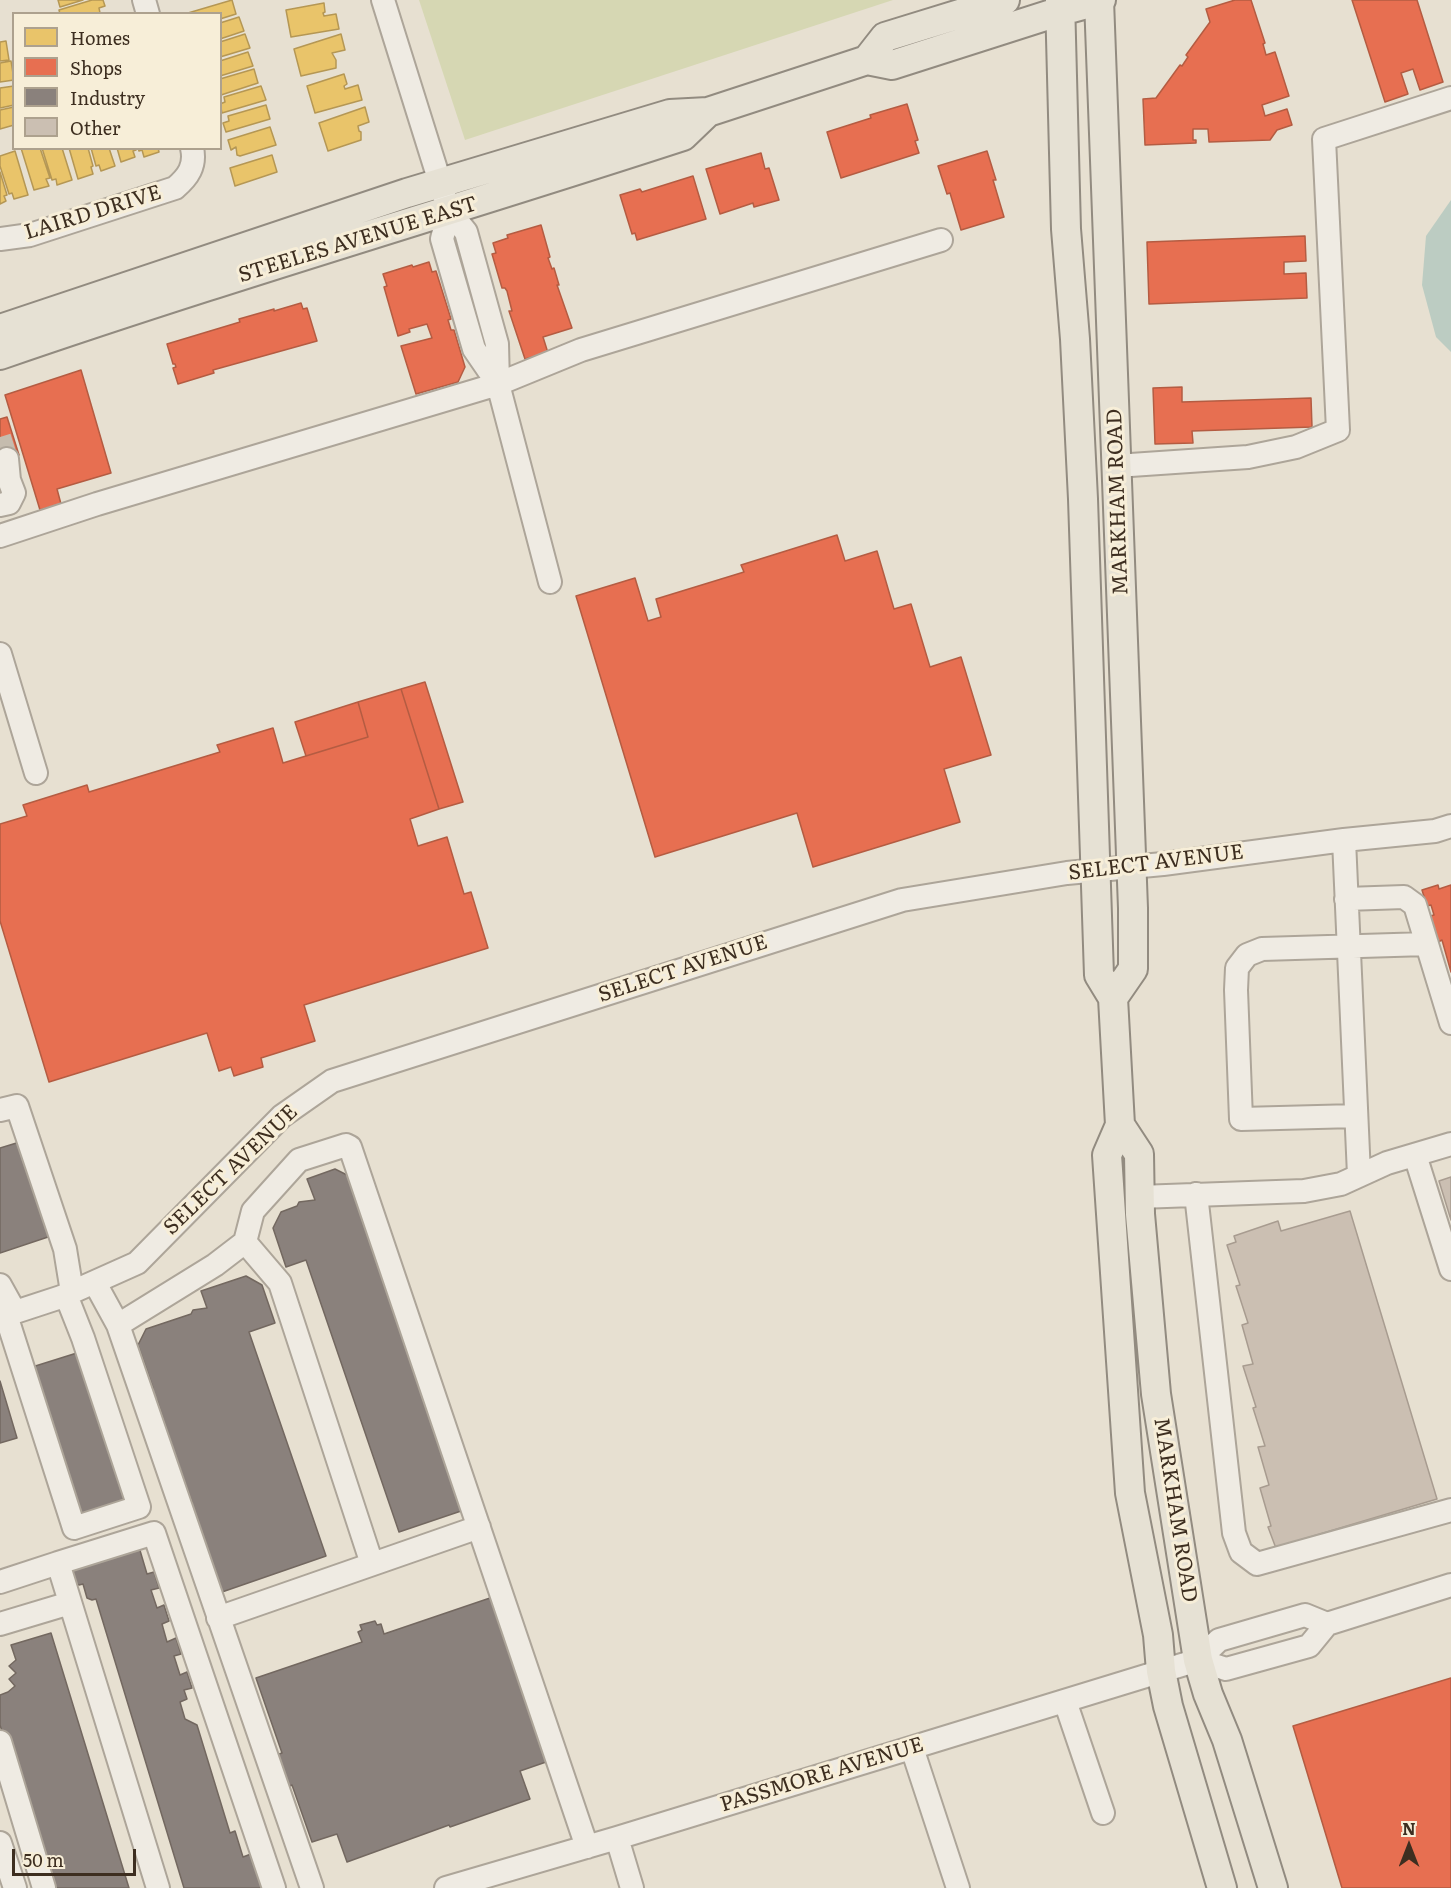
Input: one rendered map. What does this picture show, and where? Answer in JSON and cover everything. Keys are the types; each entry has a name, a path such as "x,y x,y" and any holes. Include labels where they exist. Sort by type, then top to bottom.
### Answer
{"main road":[{"path":"867,60 885,37 1005,0"},
{"name":"STEELES AVENUE EAST","path":"0,329 440,183 670,114 708,112 867,60 892,65 1060,5 1100,0"},
{"name":"MARKHAM ROAD","path":"1100,0 1125,731 1132,866 1133,969 1113,998"},
{"name":"MARKHAM ROAD","path":"1060,5 1066,229 1080,434 1099,975 1113,998 1120,1125 1107,1155 1130,1493 1158,1635 1161,1671 1168,1706 1222,1888"},
{"name":"STEELES AVENUE EAST","path":"0,355 683,136 708,112"},
{"name":"MARKHAM ROAD","path":"1120,1125 1139,1154 1139,1197 1156,1394 1198,1660 1208,1694 1227,1740 1273,1888"}],"street":[{"path":"382,0 449,211 466,232 497,344 498,384 550,582"},
{"path":"1116,466 1248,457 1296,447 1338,430 1324,138 1451,98"},
{"name":"LAIRD DRIVE","path":"0,239 30,235 175,188 186,178 193,166 192,150"},
{"path":"0,536 97,504 498,384 581,350 941,240"},
{"path":"0,505 9,503 14,493 5,471"},
{"path":"0,654 36,773"},
{"name":"SELECT AVENUE","path":"7,1315 69,1294 137,1263 282,1116 332,1081 902,900 1096,869 1163,864 1344,840 1435,831 1451,826"},
{"path":"1344,840 1359,1175"},
{"path":"1346,899 1404,897 1415,904 1451,1023"},
{"path":"1356,1116 1241,1119 1237,968 1247,955 1262,949 1427,944"},
{"path":"0,1110 18,1106 65,1249 69,1294 139,1507 74,1528 7,1315 0,1285"},
{"path":"1139,1197 1304,1191 1341,1184 1387,1163 1451,1144"},
{"path":"118,1324 215,1265 245,1242 253,1211 299,1161 346,1145 350,1147 587,1847"},
{"path":"1415,1155 1451,1269"},
{"path":"1196,1194 1234,1533 1241,1552 1257,1564 1451,1510"},
{"path":"245,1242 280,1283 372,1564"},
{"path":"95,1282 118,1324 312,1888"},
{"path":"218,1618 479,1527"},
{"path":"0,1582 154,1533 274,1888"},
{"path":"58,1563 158,1888"},
{"path":"1198,1660 1226,1669 1309,1646 1327,1624 1451,1585"},
{"path":"0,1624 70,1603"},
{"name":"PASSMORE AVENUE","path":"446,1888 1198,1660 1219,1640 1305,1615 1327,1624"},
{"path":"1065,1701 1103,1813"},
{"path":"0,1742 45,1888"},
{"path":"912,1748 958,1888"},
{"path":"616,1838 632,1888"},
{"path":"0,1843 15,1888"}],"green space":[{"path":"419,0 893,0 465,140"}],"shaded area":[{"path":"1451,200 1451,352 1436,337 1422,285 1426,236"}],"building: Homes":[{"path":"58,0 83,0 60,7"},
{"path":"92,0 103,0 105,6 99,8 100,12 60,12 59,10"},
{"path":"232,0 236,14 222,18 222,12 191,12"},
{"path":"324,3 324,16 336,14 339,29 291,37 286,10"},
{"path":"239,17 244,31 222,38 222,22"},
{"path":"245,34 250,48 222,56 222,41"},
{"path":"341,34 345,50 332,53 336,60 336,68 301,76 294,49"},
{"path":"6,41 9,60 0,61 0,42"},
{"path":"248,52 253,66 222,75 222,60"},
{"path":"11,61 12,80 0,82 0,63"},
{"path":"254,69 258,83 222,95 222,78"},
{"path":"344,74 347,84 344,86 345,89 358,85 362,100 315,113 307,86"},
{"path":"12,86 12,105 0,108 0,88"},
{"path":"261,86 266,100 222,113 224,97"},
{"path":"266,105 270,119 226,132 223,123 229,121 228,116"},
{"path":"12,107 12,126 0,129 0,110"},
{"path":"365,107 369,122 358,126 361,140 328,151 319,123"},
{"path":"270,127 276,145 240,156 237,155 236,147 231,150 228,140"},
{"path":"22,150 41,150 50,178 46,179 49,186 34,190"},
{"path":"43,150 63,150 72,180 57,185 56,179 52,180"},
{"path":"70,150 89,150 93,174 78,179"},
{"path":"92,150 110,150 115,166 101,171 99,165 96,166"},
{"path":"118,150 136,150 133,151 135,157 121,162"},
{"path":"142,150 158,150 159,152 144,157"},
{"path":"15,151 28,195 14,199 12,193 9,194 0,166 0,156"},
{"path":"272,155 277,172 235,186 230,168"},
{"path":"0,172 7,195 4,196 6,201 0,204"}],"building: Shops":[{"path":"1235,0 1251,0 1265,43 1263,44 1266,55 1275,52 1289,96 1262,105 1265,116 1287,109 1292,125 1277,130 1270,140 1209,142 1208,129 1193,129 1193,140 1196,140 1196,143 1145,145 1143,99 1156,98 1180,65 1182,66 1188,57 1186,55 1210,22 1206,9"},
{"path":"1352,0 1417,0 1443,82 1420,90 1413,69 1401,73 1408,94 1385,102"},
{"path":"907,104 918,140 915,141 919,153 841,178 827,132 871,118 870,115"},
{"path":"987,151 1004,217 961,230 950,193 947,194 938,166"},
{"path":"761,153 765,169 769,168 779,200 754,207 753,203 720,214 706,169"},
{"path":"693,176 706,219 637,240 635,233 632,234 620,195 640,189 642,192"},
{"path":"541,225 550,257 548,258 552,269 554,268 559,285 557,285 572,328 543,337 548,353 525,359 509,311 512,311 507,291 502,288 492,254 496,253 493,243 508,238 507,235"},
{"path":"1305,236 1306,261 1284,262 1284,274 1306,273 1307,298 1149,304 1147,242"},
{"path":"429,262 432,272 436,271 451,319 448,320 451,330 454,330 465,367 458,382 416,394 401,346 432,338 427,324 409,329 410,332 398,336 384,287 387,286 383,274"},
{"path":"301,303 303,309 307,308 317,341 213,370 214,373 178,384 173,368 176,367 167,344 240,322 239,319"},
{"path":"81,370 111,473 57,489 61,504 40,510 5,395"},
{"path":"1182,387 1182,402 1311,398 1312,427 1192,431 1193,443 1155,444 1153,388"},
{"path":"7,417 19,455 0,461 0,419"},
{"path":"837,535 845,561 877,551 894,609 911,604 930,667 961,657 991,755 944,769 960,822 813,867 797,813 655,857 576,596 635,578 648,621 661,617 656,599 744,572 741,565"},
{"path":"425,682 463,802 439,809 401,689"},
{"path":"401,689 439,809 410,819 418,846 447,837 464,894 471,892 488,948 304,1005 315,1041 261,1058 263,1067 234,1076 231,1067 219,1071 207,1033 49,1082 0,921 0,824 27,816 23,805 87,785 89,792 220,752 217,745 273,728 283,763 368,737 358,702"},
{"path":"358,702 368,737 306,756 295,722"},
{"path":"1438,885 1439,889 1451,885 1451,972 1442,940 1438,942 1430,916 1434,915 1431,905 1427,906 1422,890"},
{"path":"1451,1678 1451,1888 1342,1888 1293,1726"}],"building: Industry":[{"path":"23,1141 54,1235 0,1253 0,1148"},
{"path":"335,1169 351,1177 464,1510 399,1532 306,1260 286,1267 273,1228 281,1212 297,1206 299,1202 315,1200 307,1179"},
{"path":"246,1276 262,1285 275,1323 249,1332 326,1556 222,1592 215,1570 209,1565 210,1557 195,1513 190,1508 192,1502 176,1457 171,1452 172,1445 157,1400 152,1396 153,1388 138,1345 146,1329 191,1314 193,1310 207,1308 201,1291"},
{"path":"80,1352 130,1506 79,1523 29,1368"},
{"path":"0,1381 17,1438 0,1443"},
{"path":"139,1547 147,1574 154,1572 159,1588 151,1590 157,1608 164,1605 169,1621 162,1624 167,1642 176,1638 181,1654 174,1656 180,1675 187,1672 192,1688 184,1690 187,1699 180,1702 185,1719 197,1725 230,1833 235,1831 243,1857 251,1854 262,1888 184,1888 96,1599 87,1598 83,1584 74,1583 71,1573 74,1568"},
{"path":"490,1598 546,1762 520,1771 530,1799 347,1862 337,1834 312,1842 292,1785 281,1790 270,1757 282,1753 256,1678 362,1642 358,1632 362,1630 360,1625 375,1621 377,1625 381,1624 384,1634"},
{"path":"51,1633 129,1888 50,1888 0,1725 0,1695 15,1686 9,1679 16,1673 9,1666 16,1660 11,1645"}],"building: Other":[{"path":"1451,1177 1451,1220 1439,1181"},
{"path":"1350,1211 1437,1499 1300,1540 1302,1545 1277,1551 1268,1527 1271,1526 1260,1488 1269,1485 1258,1447 1265,1446 1243,1366 1253,1364 1242,1325 1248,1323 1236,1286 1240,1285 1227,1245 1236,1242 1234,1236 1278,1221 1281,1231"}],"tunnel":[{"path":"0,437 7,459"}]}
